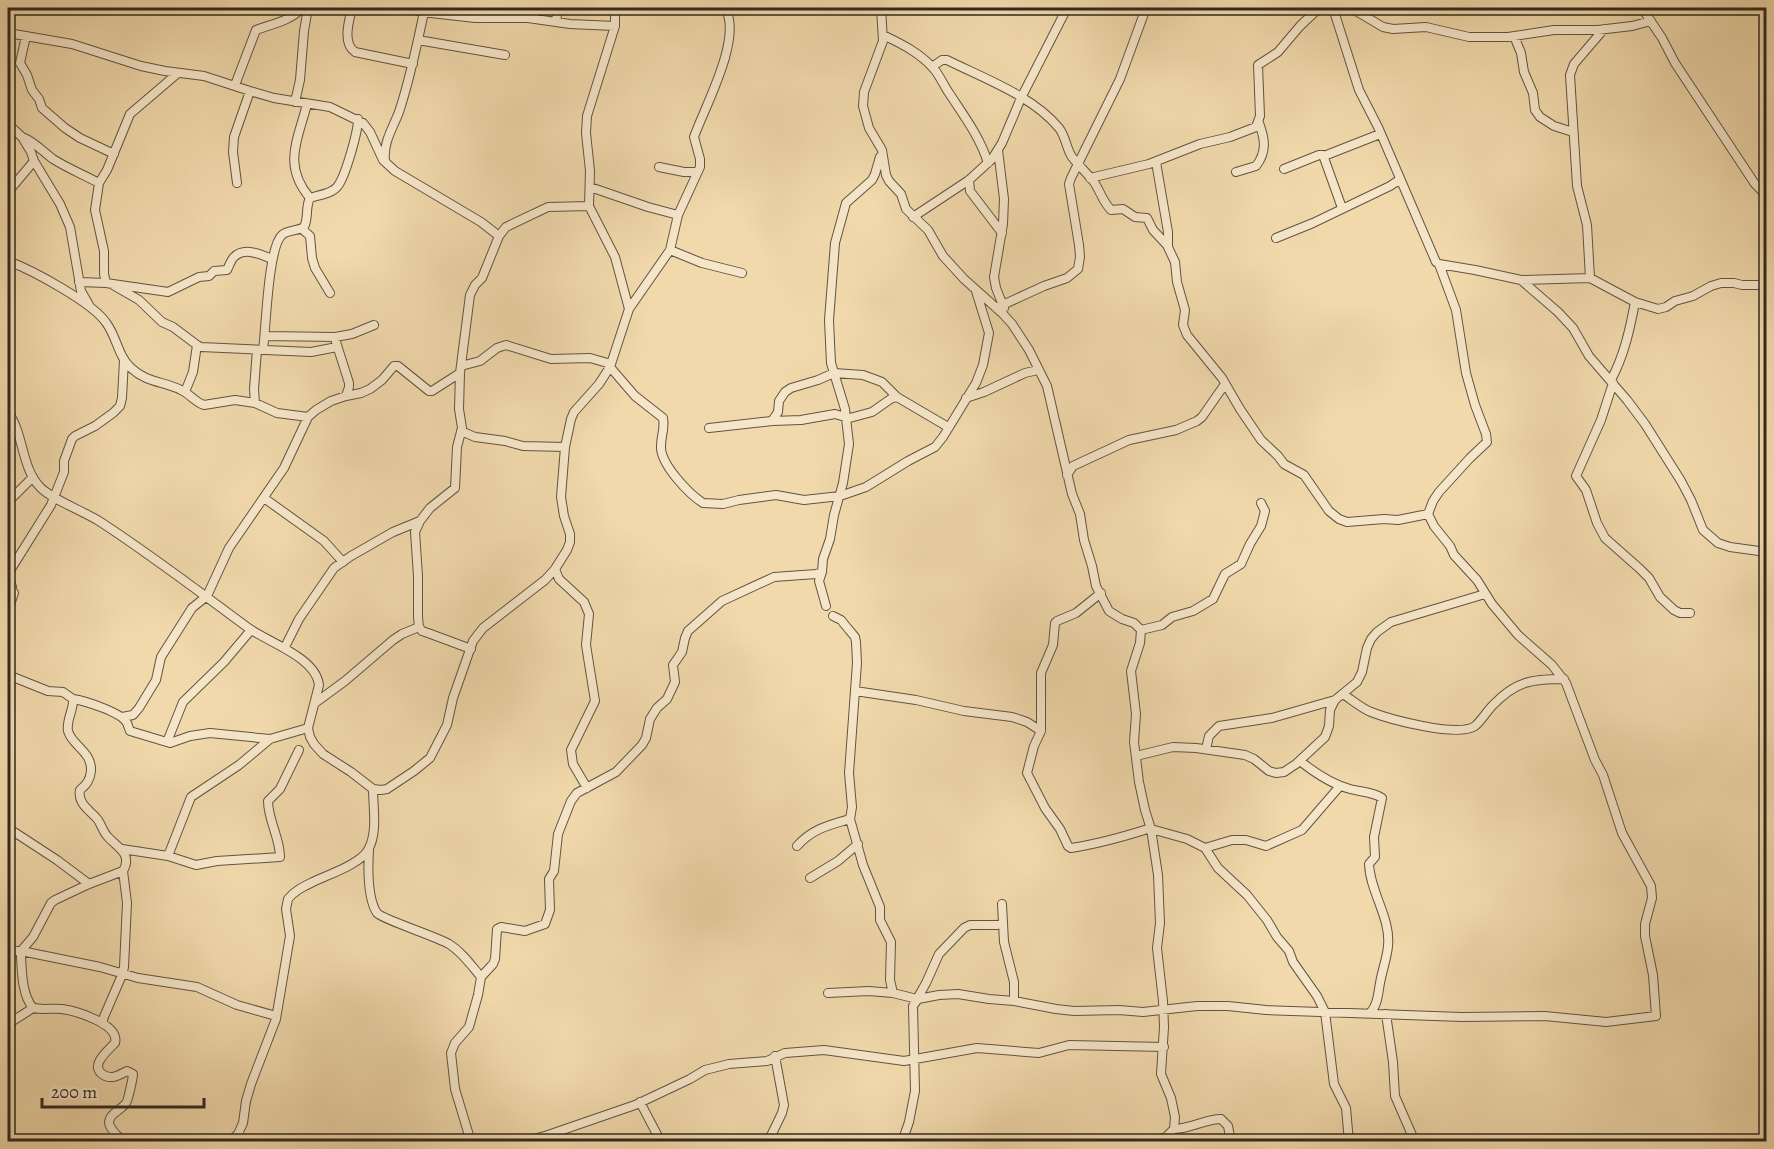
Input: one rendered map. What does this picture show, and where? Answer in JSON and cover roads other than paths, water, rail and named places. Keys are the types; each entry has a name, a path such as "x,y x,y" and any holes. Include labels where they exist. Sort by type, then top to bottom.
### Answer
{"street":[{"path":"235,85 256,30 283,21 302,8"},
{"path":"295,102 300,80 308,8"},
{"path":"352,8 348,42 351,50 413,64"},
{"path":"408,8 482,19 534,19 615,26"},
{"path":"534,19 536,8"},
{"path":"556,22 558,8"},
{"path":"615,8 615,26 587,116 589,206 615,257 629,309"},
{"path":"8,408 33,477 40,487 102,523 207,596 251,630 285,647 310,668 318,679 319,685 309,717 310,737 323,754 373,789 387,789 430,758 447,725 453,698 471,650 472,641 483,628 545,580 555,569 570,542 570,534 561,506 568,428 574,412 593,392 611,365 629,309 670,250 678,215 698,172 700,159 694,137 710,103 729,39 730,23 725,8"},
{"path":"881,8 883,36 864,92 863,106 869,128 882,150 886,175 901,194 906,208 928,230 943,256 976,291 999,307 1029,350 1047,386 1096,586 1109,611 1122,619 1134,622 1141,630 1131,676 1136,714 1134,742 1142,799 1151,829 1158,874 1160,923 1157,948 1164,1047 1161,1074 1173,1104 1174,1129"},
{"path":"914,217 969,180 988,163 998,150 1067,8"},
{"path":"999,307 1067,278 1078,269 1079,245 1070,184 1120,78 1146,8"},
{"path":"1236,172 1256,166 1265,152 1259,123 1258,65 1278,52 1319,8"},
{"path":"828,993 869,991 893,993 917,999 958,994 1074,1011 1143,1012 1228,1006 1255,1010 1462,1017 1545,1016 1606,1022 1656,1016 1653,975 1645,936 1645,924 1652,898 1651,886 1623,833 1603,775 1564,679 1552,664 1518,635 1472,574 1454,555 1428,514 1439,492 1487,441 1470,391 1456,310 1439,264 1433,258 1359,90 1334,8"},
{"path":"1351,8 1376,24 1393,29 1426,27 1469,37 1514,36 1554,30 1604,29 1651,21"},
{"path":"1641,8 1755,184 1767,195"},
{"path":"385,161 385,147 399,112 426,11"},
{"path":"1590,278 1587,225 1577,186 1570,75 1574,64 1604,29"},
{"path":"8,33 72,44 141,66 204,75 250,91 295,102 330,107 365,125 385,161 395,171 481,222 499,236"},
{"path":"26,36 20,63 42,108 80,138 114,154"},
{"path":"883,36 915,52 936,70 981,143 988,163"},
{"path":"1514,36 1521,53 1524,72 1533,93 1535,110 1540,117 1554,126 1573,132"},
{"path":"418,40 505,55"},
{"path":"932,67 942,60 947,60 1022,98 1058,127 1072,156 1111,210 1123,209 1135,217 1148,218 1152,230 1168,248 1175,262 1177,282 1185,310 1183,325 1187,335 1218,372 1261,440 1284,464 1304,475 1328,510 1347,522 1398,520 1428,514"},
{"path":"178,73 165,82 144,104 131,112 99,183 94,210 104,251 104,274 109,284 139,300 162,322 173,327 197,345 311,352 374,325"},
{"path":"237,183 233,152 234,137 250,91"},
{"path":"307,104 293,153 300,185 310,198"},
{"path":"310,198 332,190 338,185 357,133 357,119"},
{"path":"1090,178 1156,162 1200,144 1249,130 1259,123"},
{"path":"8,124 22,137 68,221 81,291 90,307"},
{"path":"1284,169 1380,134"},
{"path":"22,137 32,141 62,164 99,183"},
{"path":"826,606 819,581 840,496 849,444 844,405 834,373 831,352 829,320 835,243 846,203 872,180 882,150"},
{"path":"998,150 1004,199 1002,233 994,278 999,307"},
{"path":"1324,156 1342,208"},
{"path":"8,192 34,161"},
{"path":"1156,162 1168,232 1168,248"},
{"path":"658,166 684,172 698,172"},
{"path":"969,180 970,191 1002,233"},
{"path":"1276,238 1313,223 1399,180"},
{"path":"590,186 678,215"},
{"path":"255,403 254,389 260,350 265,336 272,259 283,234 302,229 307,220 310,198"},
{"path":"471,650 422,631 420,627 415,532 430,508 455,488 457,447 461,431 460,369 470,295 484,273 499,236 506,227 548,207 589,206"},
{"path":"302,229 310,236 315,268 330,293"},
{"path":"670,250 702,263 742,273"},
{"path":"79,282 168,292 199,277 209,276 214,271 226,270 234,257 244,252 254,252 272,259"},
{"path":"8,261 26,268 101,315 124,360 133,370 149,380 185,392 204,405 229,400 255,403 277,412 308,417"},
{"path":"1439,264 1521,280 1590,278 1635,302 1658,309 1721,283 1767,285"},
{"path":"1521,280 1567,321 1589,356 1640,417 1681,481 1703,530 1718,543 1767,552"},
{"path":"122,717 133,715 139,708 156,680 160,657 192,608 207,596 229,548 284,468 308,417 323,405 370,389 396,366 432,391 460,369 480,361 497,348 506,345 551,359 590,358 611,365 635,396 663,418 664,432 661,446 663,456 674,474 703,503 723,504 776,495 804,500 840,496 866,487 908,460 935,447 943,437 981,373 989,333 976,291"},
{"path":"1635,302 1631,328 1601,420 1576,476 1586,490 1597,524 1605,538 1645,574 1669,606 1680,613 1690,614"},
{"path":"265,336 336,342"},
{"path":"336,342 349,383 346,396"},
{"path":"185,392 193,372 197,345"},
{"path":"8,611 14,595 9,578 11,569 54,497 64,472 64,461 72,439 95,426 120,406 124,360"},
{"path":"966,398 1025,373 1038,370"},
{"path":"772,421 785,392 834,373 869,376 882,382 897,397 948,427"},
{"path":"1067,475 1074,466 1129,440 1176,430 1197,422 1225,384"},
{"path":"709,428 801,420 835,414 845,418 866,414 897,397"},
{"path":"461,431 475,437 505,441 524,447 565,447"},
{"path":"8,502 33,477"},
{"path":"264,498 324,542 343,561"},
{"path":"1141,630 1162,625 1172,616 1193,611 1215,598 1225,574 1241,564 1261,526 1265,511 1260,503"},
{"path":"285,647 299,619 334,568 393,532 420,521"},
{"path":"555,569 559,579 584,602 589,614 586,645 595,701 571,750 573,764 587,788"},
{"path":"471,1142 455,1089 451,1053 455,1043 469,1027 481,977 495,959 497,929 501,927 525,931 545,924 550,910 549,879 554,871 558,834 571,801 577,793 616,772 642,745 653,714 671,692 675,682 673,665 680,656 691,627 722,601 771,578 822,572"},
{"path":"1101,593 1076,613 1055,623 1053,645 1041,673 1041,731 1027,775 1045,808 1060,829 1068,847 1151,829 1187,839 1205,848 1218,868 1257,908 1289,951 1293,962 1326,1012 1334,1084 1346,1108 1349,1142"},
{"path":"1206,749 1209,736 1219,726 1272,718 1335,700 1360,677 1368,644 1384,626 1403,618 1485,594"},
{"path":"833,616 841,620 855,637 857,663 849,773 852,807 850,819 863,865 880,907 880,920 891,942 890,980 893,993"},
{"path":"315,703 393,640 420,627"},
{"path":"167,742 183,702 224,662 251,630"},
{"path":"8,675 48,691 63,692 73,699 93,704 122,717 130,731 170,743 190,736 210,733 270,739 308,728"},
{"path":"1343,694 1369,711 1412,724 1437,728 1465,728 1474,726 1495,702 1516,685 1532,680 1564,679"},
{"path":"855,691 916,700 964,711 1012,717 1027,722 1041,731"},
{"path":"73,699 69,733 83,750 91,765 90,777 80,790 79,797 98,819 108,837 122,849 168,856 196,865 217,861 280,857 268,801 280,789 299,750"},
{"path":"1136,756 1177,747 1206,749 1248,756 1269,771 1287,770 1300,761 1327,734 1330,713 1335,700"},
{"path":"168,856 191,797 239,765 270,739"},
{"path":"1300,761 1340,786 1380,796 1383,801 1379,809 1374,837 1375,857 1369,864 1371,879 1383,914 1388,947 1376,1004 1370,1013"},
{"path":"1205,848 1232,840 1246,840 1266,846 1294,835 1302,830 1340,786"},
{"path":"373,789 374,818 368,869 372,900 376,911 381,918 415,929 448,944 458,951 481,977"},
{"path":"797,846 816,830 850,819"},
{"path":"8,828 89,884"},
{"path":"810,878 838,861 858,844"},
{"path":"229,1142 238,1134 243,1123 251,1084 276,1016 290,936 286,909 289,897 299,889 355,861 369,848"},
{"path":"104,1024 103,1019 123,973 127,903 123,871 126,864 122,849"},
{"path":"33,1008 25,989 21,951 35,934 51,903 61,896 123,871"},
{"path":"1002,904 1006,955 1014,982 1014,1001"},
{"path":"902,1142 914,1100 912,1009 914,1004 939,954 958,934 970,925 1003,923"},
{"path":"8,951 21,951 100,967 138,978 196,987 237,1005 276,1016"},
{"path":"8,1024 33,1008 62,1009 93,1018 115,1034 117,1040 100,1060 98,1067 99,1071 110,1077 127,1071 130,1071 133,1077 126,1103 112,1115 109,1121 110,1126 123,1142"},
{"path":"1386,1014 1395,1096 1415,1142"},
{"path":"523,1142 596,1119 640,1102 705,1070 723,1065 767,1061 785,1053 824,1050 904,1061 977,1048 1039,1053 1069,1045 1164,1047"},
{"path":"768,1142 784,1106 775,1056"},
{"path":"640,1102 661,1142"},
{"path":"1078,1142 1099,1138 1153,1141 1166,1137 1174,1129 1221,1119 1228,1126 1232,1142"}]}
